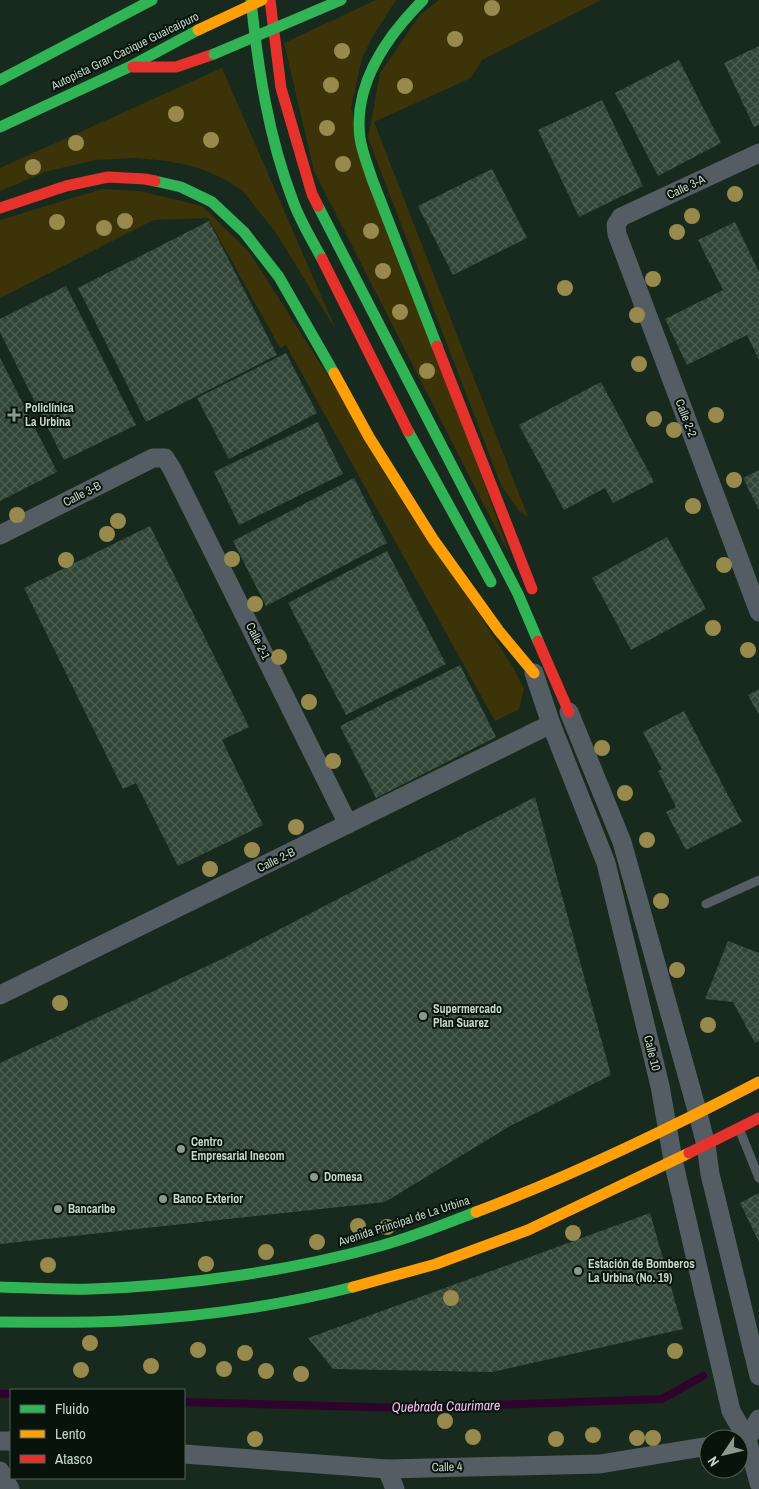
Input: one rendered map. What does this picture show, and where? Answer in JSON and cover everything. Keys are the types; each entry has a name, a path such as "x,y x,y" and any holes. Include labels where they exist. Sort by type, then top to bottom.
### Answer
{"main road":[{"path":"0,80 152,0"},
{"path":"251,0 257,58 270,129 293,202 398,412 496,590"},
{"name":"Autopista Gran Cacique Guaicaipuro","path":"0,127 262,0"},
{"path":"270,0 281,88 312,194 518,594 569,712"},
{"path":"129,66 176,67 214,54 340,0"},
{"path":"423,0 406,16 388,38 371,68 361,106 360,135 372,179 536,599"},
{"path":"0,208 66,186 108,177 145,179 180,187 212,202 244,232 279,277 369,437 433,539 499,632 534,673"},
{"path":"516,632 534,673"},
{"path":"563,669 566,678 569,712"},
{"name":"Avenida Principal de La Urbina","path":"0,1287 91,1290 186,1282 285,1268 398,1240 474,1214 566,1176 667,1130 759,1082"},
{"path":"0,1322 141,1320 221,1312 322,1295 436,1263 530,1230 759,1118"}],"street":[{"name":"Calle 3-A","path":"616,225 621,217 759,153"},
{"name":"Calle 2-2","path":"616,225 617,234 759,612"},
{"name":"Calle 3-B","path":"0,535 153,458 165,458"},
{"name":"Calle 2-1","path":"165,458 348,824"},
{"name":"Calle 10","path":"534,673 551,724 606,863 660,1086 673,1160 731,1411 742,1429"},
{"path":"569,712 622,842 706,1145 710,1174 759,1376"},
{"name":"Calle 2-B","path":"0,996 551,724"},
{"path":"749,1436 759,1420"},
{"name":"Calle 10","path":"749,1442 759,1483"},
{"name":"Calle 4","path":"185,1454 387,1468 600,1464 699,1448"},
{"path":"387,1468 395,1489"},
{"path":"0,1471 10,1489"}],"lane":[{"path":"706,904 759,880"},
{"path":"740,1128 759,1178"}],"shaded area":[{"path":"376,0 396,0 373,36 362,58 351,108 510,556 314,171 284,43"},
{"path":"439,0 601,0 482,60 471,78 374,122 528,517 518,510 501,485 368,138 380,73 420,15"},
{"path":"222,68 336,330 276,233 243,191 224,179 199,168 168,161 136,158 96,160 48,171 0,191 0,168"},
{"path":"102,189 140,191 202,206 250,253 514,669 524,689 519,709 495,721 286,345 280,348 208,218 154,220 0,298 0,220"}],"building":[{"path":"759,46 759,125 754,127 724,63"},
{"path":"679,60 721,143 658,176 615,93"},
{"path":"602,100 643,186 579,217 538,130"},
{"path":"492,169 527,238 453,275 418,206"},
{"path":"209,221 277,355 146,422 78,288"},
{"path":"735,222 759,272 759,360 747,335 687,365 665,319 723,290 698,240"},
{"path":"66,286 136,425 64,460 0,332 0,319"},
{"path":"286,353 317,413 229,459 197,398"},
{"name":"Policlínica La Urbina","path":"0,358 57,472 0,501"},
{"path":"601,382 654,482 613,503 605,488 564,510 519,425"},
{"path":"318,422 343,474 239,525 214,472"},
{"path":"759,470 759,510 743,478"},
{"path":"354,478 387,543 266,606 233,541"},
{"path":"150,526 249,727 222,740 263,825 178,866 136,783 123,789 24,588"},
{"path":"667,537 706,609 631,650 592,578"},
{"path":"387,551 446,664 346,715 288,603"},
{"path":"460,665 496,737 376,798 340,726"},
{"path":"759,689 759,715 748,695"},
{"path":"684,711 742,822 686,850 666,812 676,807 658,771 662,769 643,732"},
{"path":"535,797 611,1075 510,1126 385,1202 0,1244 0,1063 224,958"},
{"path":"728,941 759,953 759,1041 755,1043 733,1002 705,999"},
{"path":"759,1193 759,1242 740,1203"},
{"name":"Estación de Bomberos La Urbina (No. 19)","path":"650,1213 683,1329 492,1372 333,1369 308,1338"}],"waterway":[{"name":"Quebrada Caurimare","path":"185,1402 407,1408 662,1399 703,1376"},
{"name":"Quebrada Caurimare","path":"0,1394 10,1394"}],"traffic: fast":[{"path":"0,80 152,0"},
{"path":"251,0 265,102 277,152 296,208 322,259"},
{"path":"214,54 341,0"},
{"path":"423,0 397,29 375,62 367,80 359,118 360,138 372,179 437,346"},
{"path":"0,127 129,67 198,30"},
{"path":"155,181 181,187 212,202 244,232 279,277 334,373"},
{"path":"318,206 518,594 538,641"},
{"path":"408,431 491,582"},
{"path":"0,1287 91,1289 163,1285 237,1276 310,1263 380,1246 476,1212"},
{"path":"0,1322 107,1322 180,1317 268,1305 353,1287"}],"traffic: slow":[{"path":"198,30 262,0"},
{"path":"334,373 369,437 433,539 499,631 534,673"},
{"path":"476,1212 549,1183 620,1151 759,1082"},
{"path":"353,1287 436,1264 528,1230 689,1153"}],"traffic: jam":[{"path":"270,0 281,88 312,194 318,206"},
{"path":"133,67 176,67 214,54"},
{"path":"0,208 66,186 108,177 155,181"},
{"path":"322,259 408,431"},
{"path":"437,346 532,589"},
{"path":"538,641 569,712"},
{"path":"689,1153 759,1118"}],"place":[{"name":"Policlínica La Urbina","path":"14,415"},
{"name":"Supermercado Plan Suarez","path":"423,1016"},
{"name":"Centro Empresarial Inecom","path":"181,1149"},
{"name":"Domesa","path":"314,1177"},
{"name":"Banco Exterior","path":"163,1199"},
{"name":"Bancaribe","path":"58,1209"},
{"name":"Estación de Bomberos La Urbina (No. 19)","path":"578,1271"}]}
